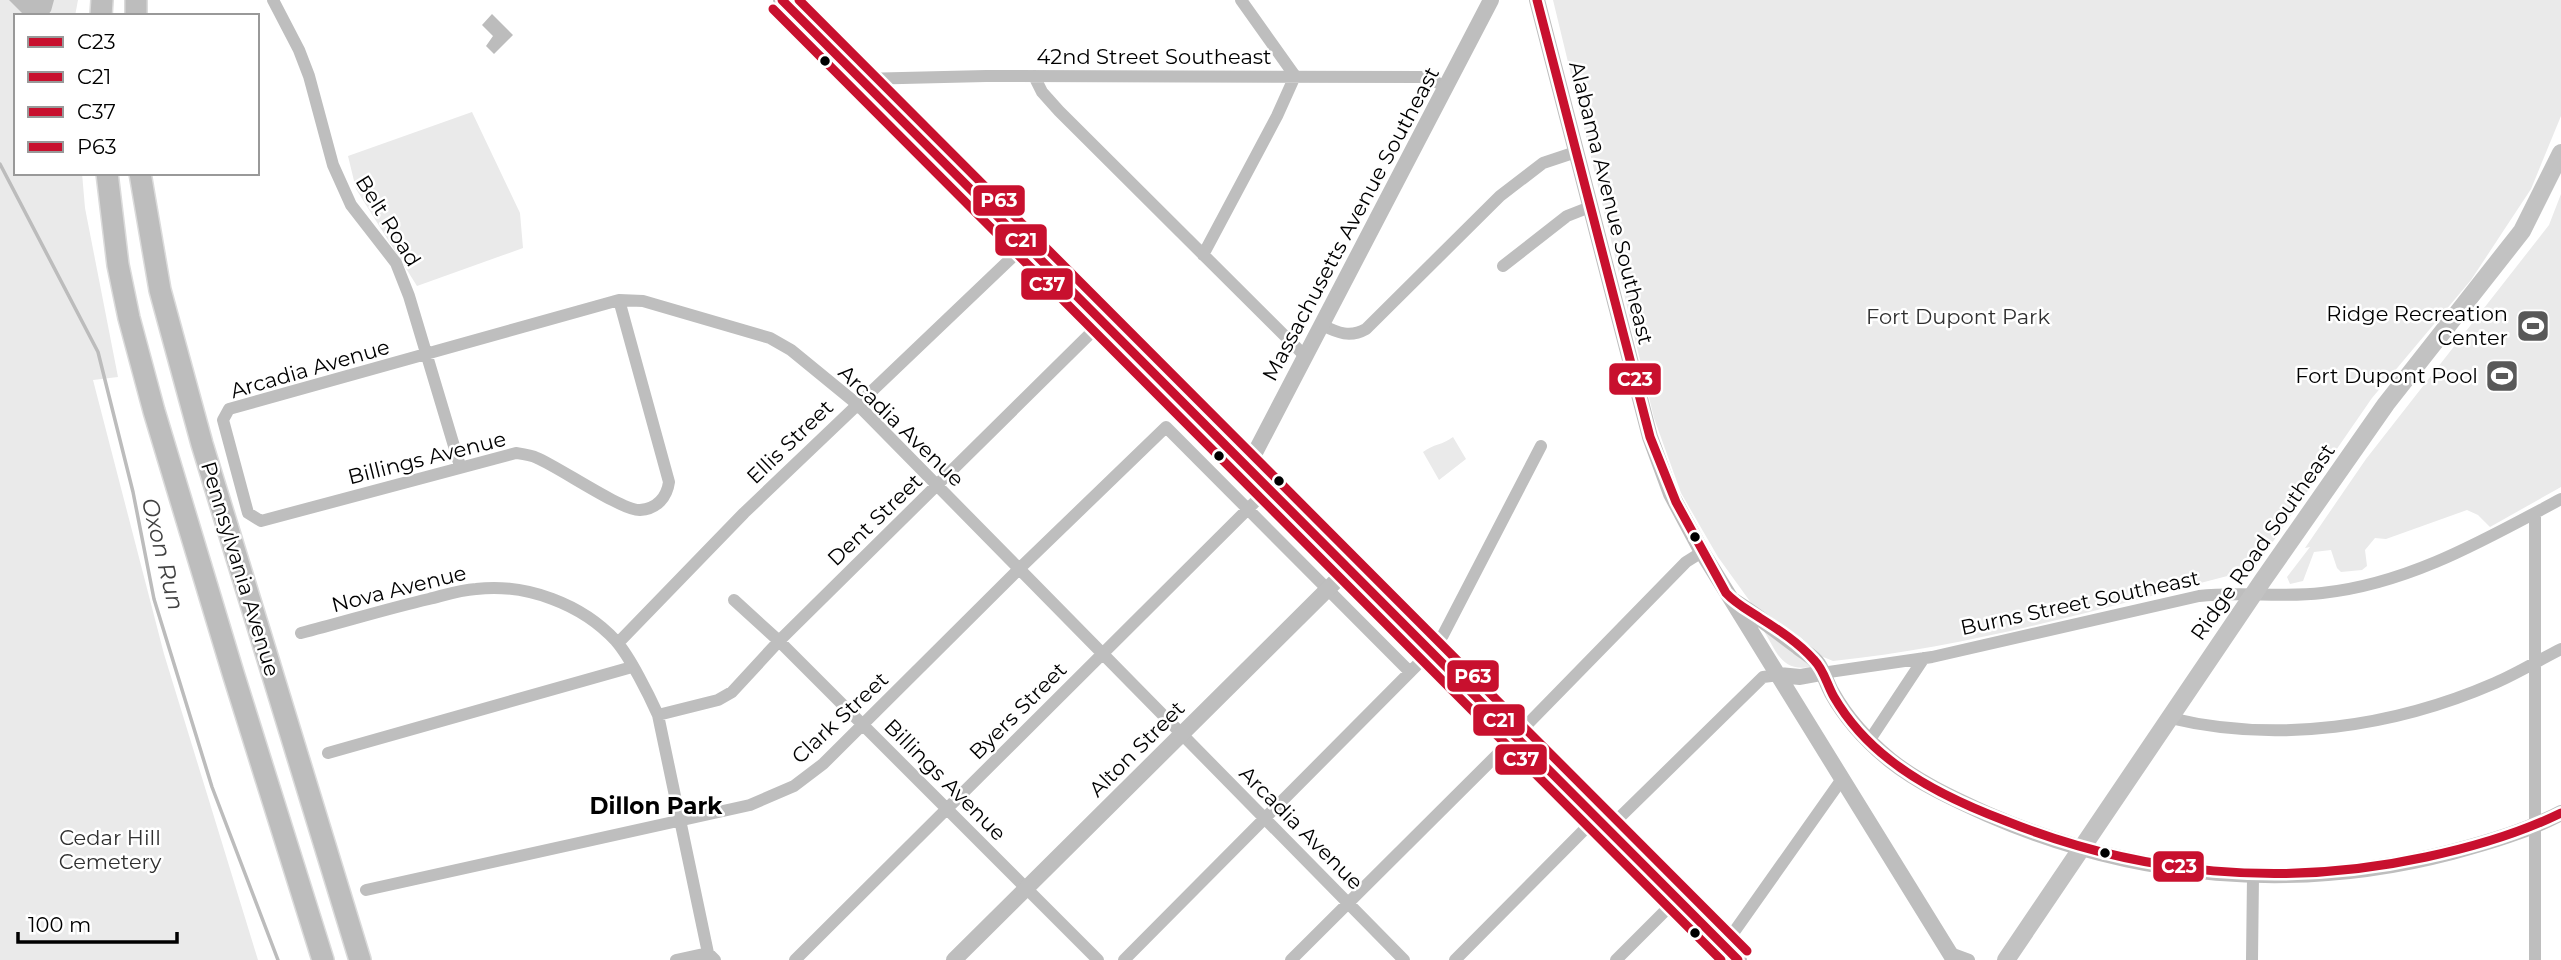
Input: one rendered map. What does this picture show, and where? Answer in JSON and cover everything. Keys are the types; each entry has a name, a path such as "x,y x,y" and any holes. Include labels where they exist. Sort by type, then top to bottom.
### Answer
{"highway":[{"name":"Pennsylvania Avenue","path":"107,175 118,265 154,411 323,960"},
{"name":"Pennsylvania Avenue","path":"141,175 160,290 202,444 360,960"}],"main road":[{"path":"782,0 1738,960"},
{"name":"Ridge Road Southeast","path":"2006,960 2386,404 2522,231 2561,153"}],"street":[{"name":"Belt Road","path":"273,0 309,76 333,165 351,205 397,263 429,355 460,466"},
{"path":"1203,255 1283,105 1295,76 1241,0"},
{"name":"Massachusetts Avenue Southeast","path":"1247,468 1491,0"},
{"name":"Alabama Avenue Southeast","path":"1537,0 1650,437 1671,494 1729,597 1952,957"},
{"name":"42nd Street Southeast","path":"860,79 1034,76 1426,77 1446,87"},
{"path":"1034,76 1042,92 1059,111 1306,356"},
{"path":"1322,325 1337,332 1354,335 1366,329 1500,196 1543,163 1576,152"},
{"path":"1503,266 1567,216 1590,207"},
{"name":"Ellis Street","path":"618,643 744,513 1025,245"},
{"name":"Arcadia Avenue","path":"234,463 223,420 229,409 619,300 643,301 770,338 791,350 857,404 1404,960"},
{"name":"Billings Avenue","path":"234,463 248,513 261,521 516,453 536,457 623,505 639,510 657,505 668,493 669,482 619,300"},
{"name":"Dent Street","path":"658,715 718,700 732,692 779,641 1102,322"},
{"name":"Clark Street","path":"366,890 750,805 794,786 823,764 1166,426 1248,509"},
{"path":"1124,960 1430,652 1443,635 1542,446"},
{"name":"Byers Street","path":"795,960 1268,489"},
{"name":"Burns Street Southeast","path":"1779,675 1800,677 1924,658 2199,596 2323,593 2392,579 2435,562 2561,499"},
{"path":"1248,509 1410,672"},
{"path":"2535,513 2535,960"},
{"path":"1291,960 1516,737 1688,561 1702,552"},
{"name":"Alton Street","path":"954,960 1349,568"},
{"name":"Nova Avenue","path":"301,633 410,603 490,588 525,591 556,600 601,627 618,643 646,689 658,715 679,820 712,956"},
{"path":"1729,597 1764,620 1818,664 1833,695 1869,741 1896,765 1958,800 2018,827 2082,849 2168,868 2253,876 2325,874 2384,867 2461,850 2535,825 2561,813"},
{"name":"Billings Avenue","path":"734,600 779,641 1098,960"},
{"path":"2170,718 2248,729 2308,729 2348,724 2393,716 2445,702 2495,683 2561,649"},
{"path":"1869,741 1924,658"},
{"path":"328,753 632,667"},
{"path":"1455,960 1587,827 1622,816 1763,677 1779,675"},
{"path":"1724,946 1842,779"},
{"path":"2252,960 2253,876"},
{"path":"1616,960 1677,899"},
{"path":"676,960 712,956"},
{"path":"1952,957 1969,960"}],"green space":[{"name":"Cedar Hill Cemetery","path":"0,0 78,0 75,14 14,14 14,175 82,175 85,208 118,377 93,380 164,654 258,960 0,960"},
{"name":"Fort Dupont Park","path":"1553,0 2561,0 2561,116 2531,189 2471,280 2372,398 2254,569 1992,635 1833,661 1821,656 1800,637 1754,607 1718,557 1681,493 1654,418"},
{"path":"472,112 520,213 523,248 417,286 356,189 348,156"},
{"path":"2561,194 2561,487 2490,527 2478,515 2467,510 2386,539 2375,538 2365,550 2367,566 2362,570 2341,572 2331,550 2314,552 2303,581 2290,584 2287,577 2310,547 2305,548 2366,459 2549,225"},
{"path":"1453,437 1466,459 1439,480 1423,452"},
{"path":"1764,626 1811,667 1801,668 1786,663 1762,628"}],"shaded area":[{"path":"9,0 54,0 49,14 23,14"},
{"path":"492,14 513,35 494,54 486,46 493,36 482,25"}],"waterway":[{"name":"Oxon Run","path":"0,164 98,352 133,492 154,599 212,787 278,960"}],"transit line":[{"name":"C21","path":"782,0 1738,960"},
{"name":"P63","path":"799,0 1747,951"},
{"name":"C23","path":"1537,0 1650,437 1676,502 1726,593 1808,654 1820,668 1846,715 1866,739 1890,760 1917,779 1961,802 2057,839 2109,854 2213,871 2319,872 2373,867 2478,844 2512,834 2561,813"},
{"name":"C37","path":"773,9 1721,960"}],"place":[{"name":"Ridge Recreation Center","path":"2533,326"},
{"name":"Fort Dupont Pool","path":"2502,376"}],"district":[{"name":"Dillon Park","path":"656,806"}]}
